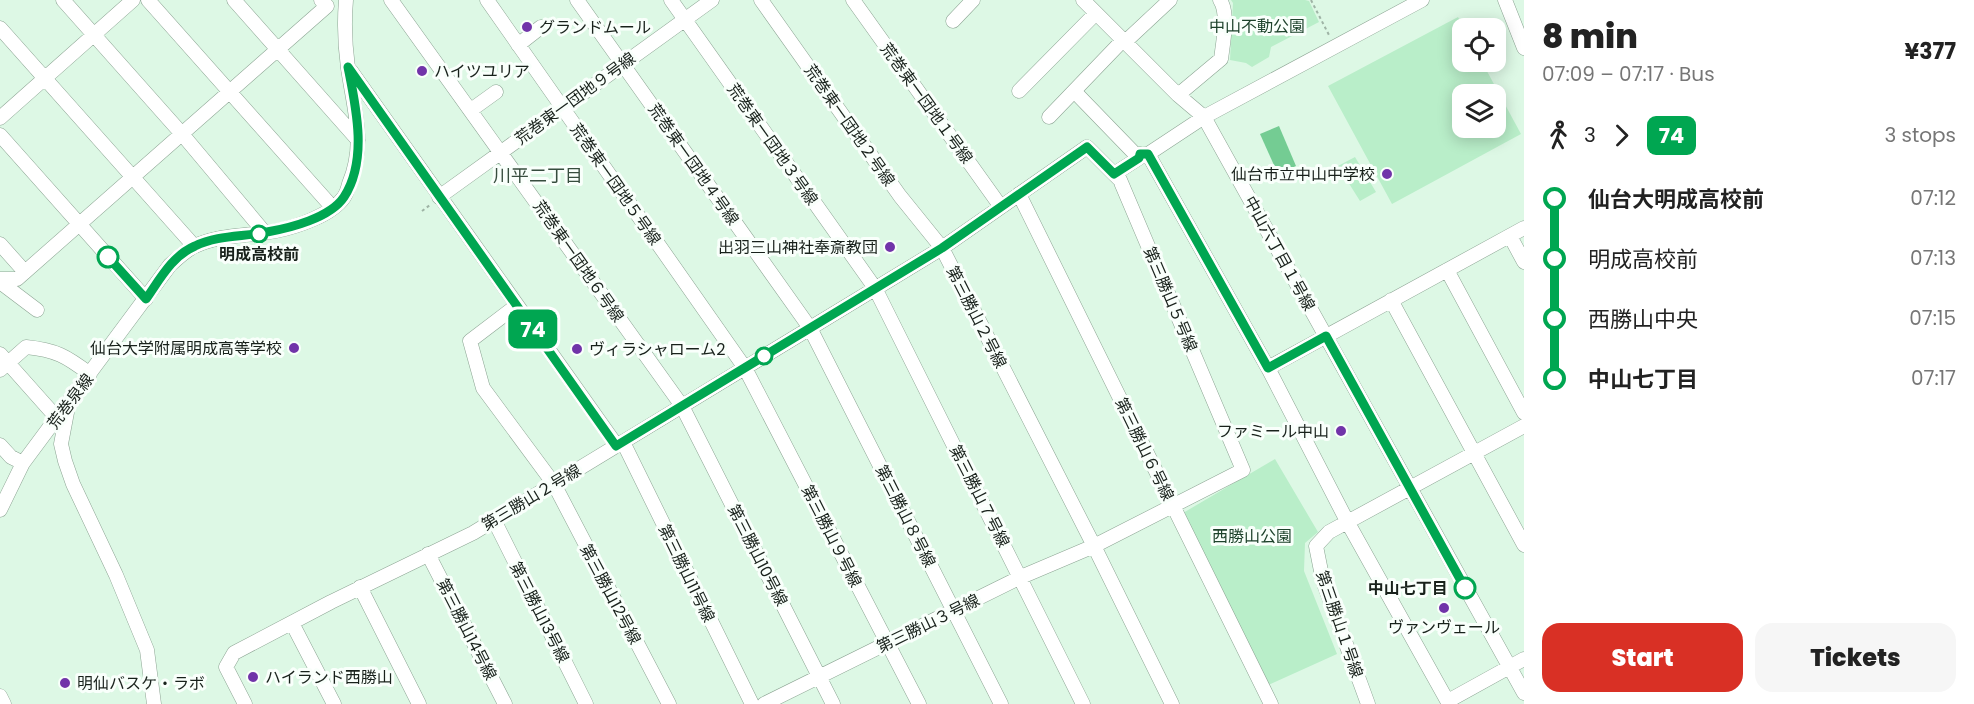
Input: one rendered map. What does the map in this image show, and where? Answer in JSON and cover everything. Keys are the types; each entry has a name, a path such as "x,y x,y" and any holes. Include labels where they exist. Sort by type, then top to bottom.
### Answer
{"street":[{"path":"63,0 182,134 265,233"},
{"path":"0,118 133,0"},
{"path":"148,0 333,208 344,197 357,165 358,123 348,67 344,18 346,0"},
{"path":"234,0 358,140"},
{"path":"0,281 16,279 25,272 230,93 327,6 321,0"},
{"name":"荒巻東一団地６号線","path":"391,0 682,406"},
{"name":"荒巻東一団地５号線","path":"487,0 745,368"},
{"name":"荒巻東一団地４号線","path":"577,0 810,328"},
{"name":"荒巻東一団地３号線","path":"671,0 875,288"},
{"name":"荒巻東一団地９号線","path":"439,197 712,0"},
{"name":"荒巻東一団地２号線","path":"761,0 900,196 942,248"},
{"name":"荒巻東一団地１号線","path":"853,0 1001,207"},
{"path":"953,21 973,0"},
{"name":"中山六丁目１号線","path":"1083,0 1203,117 1524,693"},
{"path":"1049,117 1124,41 1170,0"},
{"path":"1178,95 1221,59 1224,5 1220,0"},
{"path":"1114,174 1203,117 1422,0"},
{"path":"1505,0 1518,17 1524,48"},
{"path":"1019,91 1096,13"},
{"path":"518,45 541,27"},
{"path":"0,28 194,246"},
{"name":"第三勝山11号線","path":"348,67 516,306 620,444 752,704"},
{"path":"1074,90 1136,155 1144,154"},
{"path":"471,110 496,92"},
{"path":"0,135 146,299"},
{"name":"第三勝山５号線","path":"942,248 1087,147 1120,180 1244,470 1094,546"},
{"path":"1144,154 1268,368 1348,523 1448,703 1524,659"},
{"name":"第三勝山６号線","path":"1019,194 1271,704"},
{"name":"荒巻泉線","path":"0,510 23,463 170,264 194,246 215,238 292,228 333,208"},
{"path":"1268,368 1524,228"},
{"path":"1510,236 1524,262"},
{"path":"0,244 25,272"},
{"name":"第三勝山２号線","path":"244,704 226,667 234,653 360,587 473,533 942,248 1172,704"},
{"path":"1447,270 1524,413"},
{"path":"0,281 37,310"},
{"name":"第三勝山７号線","path":"875,288 1083,704"},
{"path":"1391,300 1524,545"},
{"name":"第三勝山12号線","path":"516,306 471,341 483,388 554,484 669,704"},
{"name":"第三勝山８号線","path":"810,328 1001,704"},
{"path":"57,418 3,362 26,347 47,349 67,357 90,374"},
{"name":"第三勝山９号線","path":"745,368 919,704"},
{"path":"69,402 61,444 65,461 73,484 116,575 147,650 154,704"},
{"name":"第三勝山10号線","path":"682,406 833,704"},
{"path":"1348,523 1473,452 1524,426"},
{"path":"0,445 11,457 23,463"},
{"name":"第三勝山13号線","path":"494,520 586,704"},
{"name":"第三勝山１号線","path":"1348,523 1329,532 1316,546 1323,581 1368,704"},
{"name":"第三勝山３号線","path":"764,704 1021,577 1094,546"},
{"name":"第三勝山14号線","path":"428,554 505,704"},
{"path":"360,587 419,704"},
{"path":"292,623 334,704"},
{"path":"0,696 4,704"}],"path":[{"path":"1311,0 1335,46"}],"green space":[{"name":"中山不動公園","path":"1231,0 1309,1 1319,22 1271,47 1269,57 1252,67 1246,63 1230,60 1233,3"},
{"path":"1452,20 1452,72 1487,72 1494,84 1452,84 1452,138 1506,138 1506,106 1521,134 1392,204 1328,86"},
{"path":"1355,157 1376,192 1360,201 1338,166"},
{"name":"西勝山公園","path":"1275,459 1318,532 1305,543 1304,571 1337,654 1266,686 1183,513"}],"shaded area":[{"path":"1279,126 1296,166 1278,174 1260,134"}],"bus line":[{"name":"74","path":"108,257 146,299 170,264 194,246 215,238 292,228 333,208 344,197 357,165 358,123 348,67 616,446 942,248 1087,147 1114,174 1139,158 1140,154 1148,154 1268,368 1326,336 1465,588"}],"place":[{"name":"グランドムール","path":"527,27"},
{"name":"ハイツユリア","path":"422,71"},
{"name":"仙台市立中山中学校","path":"1387,174"},
{"name":"明成高校前","path":"259,234"},
{"name":"出羽三山神社奉斎教団","path":"890,247"},
{"name":"仙台大学附属明成高等学校","path":"294,348"},
{"name":"ヴィラシャローム2","path":"577,349"},
{"name":"ファミール中山","path":"1341,431"},
{"name":"中山七丁目","path":"1465,588"},
{"name":"ヴァンヴェール","path":"1444,608"},
{"name":"ハイランド西勝山","path":"253,677"},
{"name":"明仙バスケ・ラボ","path":"65,683"}],"district":[{"name":"川平二丁目","path":"538,176"}]}
